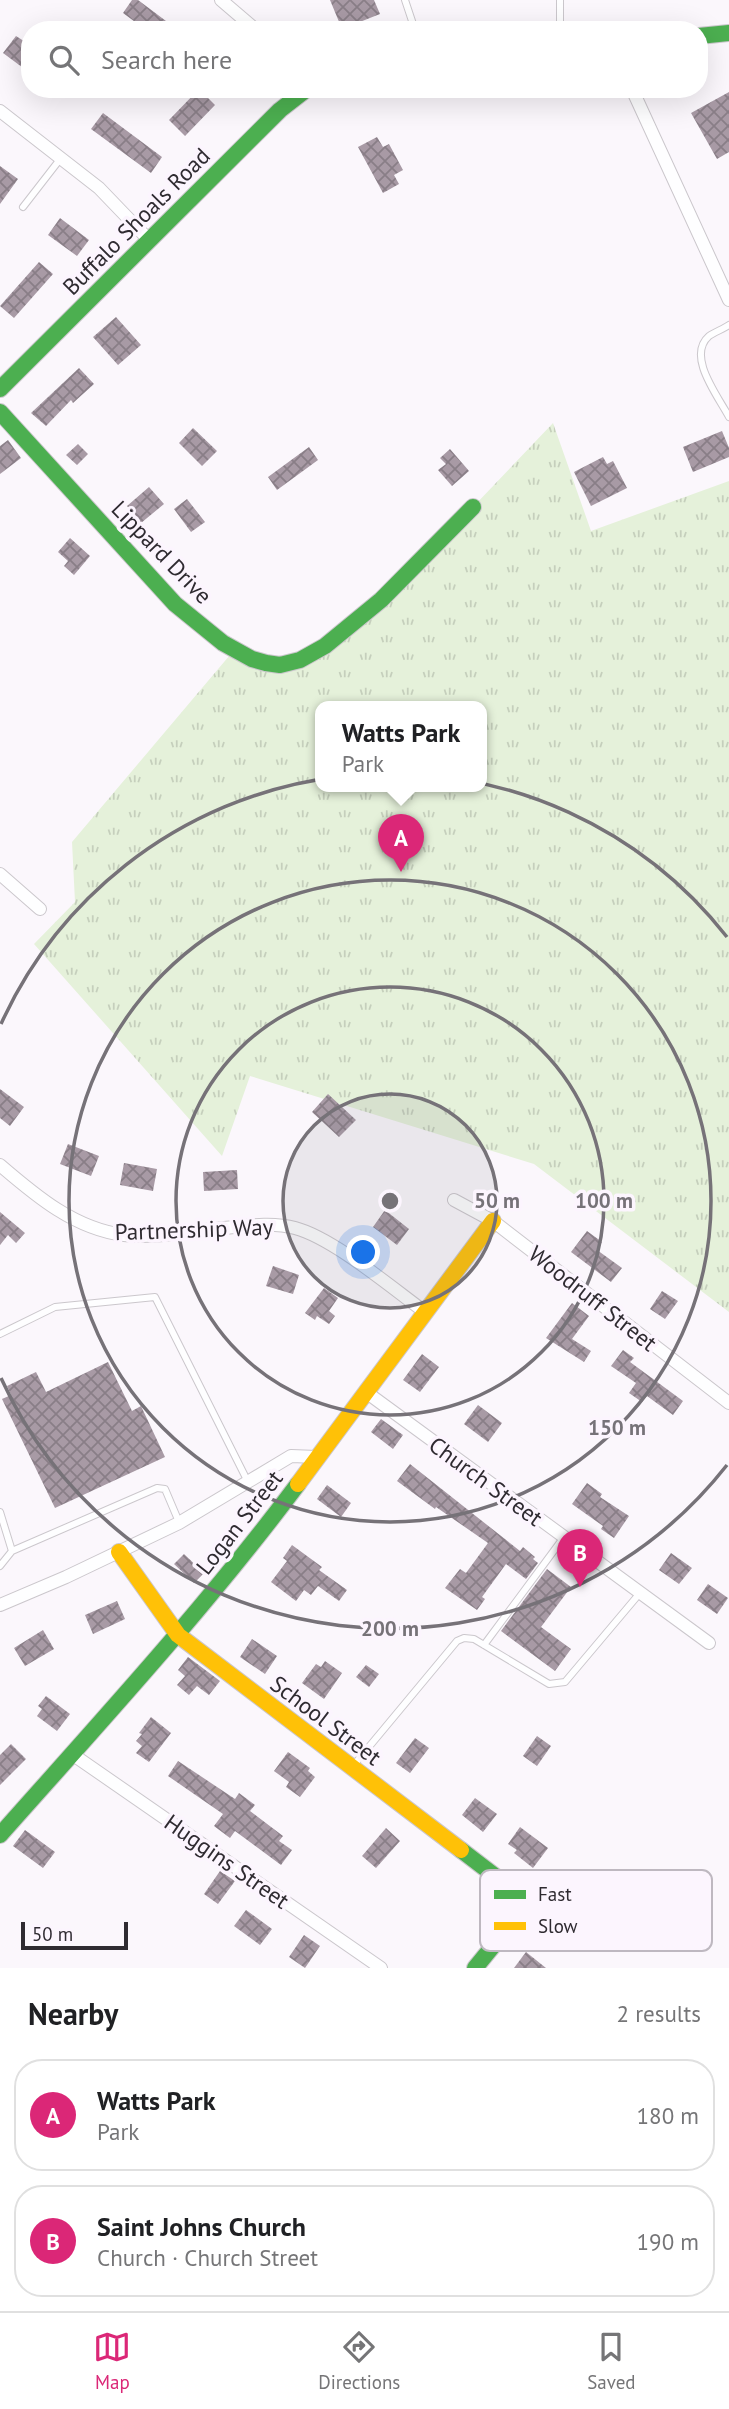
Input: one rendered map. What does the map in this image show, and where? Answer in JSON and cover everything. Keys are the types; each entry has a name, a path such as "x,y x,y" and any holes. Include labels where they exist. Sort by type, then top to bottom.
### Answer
{"street":[{"path":"221,0 246,21"},
{"path":"708,35 729,33"},
{"name":"Buffalo Shoals Road","path":"0,388 280,110 295,98"},
{"path":"636,98 729,300"},
{"path":"0,111 99,188 149,240"},
{"name":"Lippard Drive","path":"0,412 175,604 206,630 235,649 258,660 281,665 303,659 349,630 473,507"},
{"path":"0,874 40,909"},
{"name":"Partnership Way","path":"0,1165 55,1208 103,1231 126,1236 248,1226 294,1227 316,1236 338,1250 425,1312"},
{"name":"Woodruff Street","path":"454,1200 493,1221 729,1403"},
{"name":"Logan Street","path":"0,1835 178,1635 256,1540 493,1221"},
{"name":"Church Street","path":"366,1392 709,1643"},
{"path":"0,1605 179,1524 247,1480 291,1456 317,1457"},
{"name":"School Street","path":"119,1552 178,1635 487,1870"},
{"name":"Huggins Street","path":"72,1754 381,1968"},
{"name":"School Street","path":"475,1968 489,1951"}],"lane":[{"path":"405,0 412,21"},
{"path":"560,0 560,21"},
{"path":"23,207 61,158"},
{"path":"729,325 710,335 699,353 701,363 729,417"},
{"path":"0,1334 55,1307 155,1297 247,1480"},
{"path":"0,1566 12,1551 157,1488 164,1489 179,1524"},
{"path":"0,1512 12,1551"},
{"path":"484,1645 564,1538"},
{"path":"351,1767 457,1641 464,1638 474,1639 550,1684 565,1682 640,1593"}],"green space":[{"path":"553,423 591,531 729,481 729,1312 534,1164 250,1076 222,1156 34,944 75,902 72,842 235,649 258,660 303,659 473,507"}],"building":[{"path":"132,0 138,0 166,21 134,21 123,13"},
{"path":"330,0 374,0 380,14 362,21 339,21"},
{"path":"16,36 21,39 21,66 3,53"},
{"path":"729,92 729,152 717,159 691,113"},
{"path":"190,98 208,98 215,105 185,136 169,120"},
{"path":"103,113 162,157 151,173 91,129"},
{"path":"377,137 383,147 389,144 403,170 394,175 399,184 383,193 358,147"},
{"path":"0,166 18,179 0,204"},
{"path":"60,218 89,240 77,256 48,235"},
{"path":"39,262 53,274 14,318 0,306"},
{"path":"116,317 141,345 118,365 93,337"},
{"path":"79,368 94,384 73,403 71,400 46,426 31,413"},
{"path":"193,428 217,451 202,466 179,443"},
{"path":"722,431 729,448 729,457 693,472 683,447"},
{"path":"8,440 21,458 0,474 0,446"},
{"path":"78,444 88,454 77,465 66,455"},
{"path":"309,447 318,460 277,490 268,477"},
{"path":"450,449 469,471 452,486 438,470 446,464 440,458"},
{"path":"603,457 607,464 613,461 627,488 591,506 574,472"},
{"path":"149,487 164,504 141,523 127,506"},
{"path":"187,499 205,522 191,532 174,509"},
{"path":"70,538 90,556 74,575 64,566 68,561 58,552"},
{"path":"0,1089 24,1107 10,1126 0,1118"},
{"path":"328,1094 356,1120 339,1137 312,1112"},
{"path":"68,1144 99,1156 91,1176 60,1164"},
{"path":"124,1163 157,1169 153,1191 120,1185"},
{"path":"237,1170 238,1189 204,1191 203,1172"},
{"path":"385,1210 409,1229 397,1245 373,1227"},
{"path":"0,1212 25,1233 16,1243 8,1235 0,1245"},
{"path":"587,1231 602,1242 597,1250 622,1268 611,1282 571,1252"},
{"path":"273,1266 299,1275 293,1294 266,1286"},
{"path":"324,1288 338,1298 329,1311 335,1316 329,1324 317,1316 315,1320 305,1313"},
{"path":"662,1291 678,1301 665,1319 650,1309"},
{"path":"572,1303 589,1316 572,1339 591,1351 584,1362 546,1338"},
{"path":"623,1350 634,1358 630,1362 683,1401 673,1415 647,1396 642,1402 629,1393 636,1383 611,1366"},
{"path":"422,1354 439,1367 420,1392 403,1380"},
{"path":"108,1362 132,1411 141,1406 165,1457 55,1508 2,1399 11,1395 7,1386 36,1372 46,1392"},
{"path":"478,1405 502,1423 488,1442 464,1424"},
{"path":"381,1419 403,1435 393,1449 371,1432"},
{"path":"410,1464 520,1551 523,1547 535,1557 533,1559 538,1563 526,1579 506,1564 482,1597 485,1599 477,1610 445,1588 460,1569 466,1573 488,1543 397,1481"},
{"path":"587,1483 602,1494 600,1497 629,1516 614,1538 601,1529 603,1526 572,1504"},
{"path":"327,1485 351,1503 341,1517 317,1499"},
{"path":"292,1545 322,1567 319,1570 347,1590 339,1601 318,1586 311,1595 304,1590 296,1601 271,1582 287,1561 283,1558"},
{"path":"671,1553 692,1568 679,1584 659,1570"},
{"path":"184,1554 204,1573 194,1583 174,1564"},
{"path":"547,1569 571,1587 541,1627 571,1649 555,1671 501,1631"},
{"path":"708,1584 728,1598 717,1614 697,1600"},
{"path":"117,1601 125,1619 93,1634 85,1615"},
{"path":"43,1630 54,1649 25,1666 14,1648"},
{"path":"252,1639 277,1656 265,1674 240,1657"},
{"path":"188,1657 220,1681 209,1695 197,1686 189,1695 177,1685 185,1676 178,1670"},
{"path":"325,1661 342,1673 324,1699 302,1683 316,1664 321,1667"},
{"path":"366,1665 379,1674 369,1687 356,1677"},
{"path":"46,1696 70,1714 57,1731 37,1716 42,1709 38,1706"},
{"path":"151,1717 171,1733 149,1762 136,1753 142,1746 136,1741"},
{"path":"537,1736 551,1746 537,1766 523,1756"},
{"path":"415,1738 429,1748 410,1773 396,1763"},
{"path":"11,1744 26,1759 0,1785 0,1755"},
{"path":"288,1752 310,1768 308,1771 315,1777 300,1797 286,1787 289,1782 274,1771"},
{"path":"178,1761 235,1799 239,1793 255,1805 250,1811 283,1836 279,1841 292,1850 281,1865 235,1831 230,1838 214,1826 223,1814 168,1776"},
{"path":"475,1798 497,1814 483,1832 462,1815"},
{"path":"520,1827 548,1848 533,1868 514,1853 517,1850 508,1844"},
{"path":"386,1828 400,1841 376,1868 362,1856"},
{"path":"25,1830 55,1852 43,1868 13,1846"},
{"path":"220,1871 235,1881 218,1904 204,1894"},
{"path":"246,1910 272,1929 260,1945 234,1926"},
{"path":"304,1935 320,1946 305,1968 289,1957"},
{"path":"526,1952 546,1968 514,1968"}],"traffic: fast":[{"path":"708,35 729,33"},
{"path":"0,389 280,110 295,98"},
{"path":"0,412 175,604 223,643 252,659 266,663 280,665 300,660 325,646 381,600 473,507"},
{"path":"0,1835 190,1619 298,1484"},
{"path":"461,1850 487,1870"},
{"path":"475,1968 489,1951"}],"traffic: slow":[{"path":"298,1484 493,1221"},
{"path":"119,1552 178,1635 461,1850"}],"place":[{"name":"Watts Park","path":"401,872"},
{"name":"Saint Johns Church","path":"580,1587"}]}
